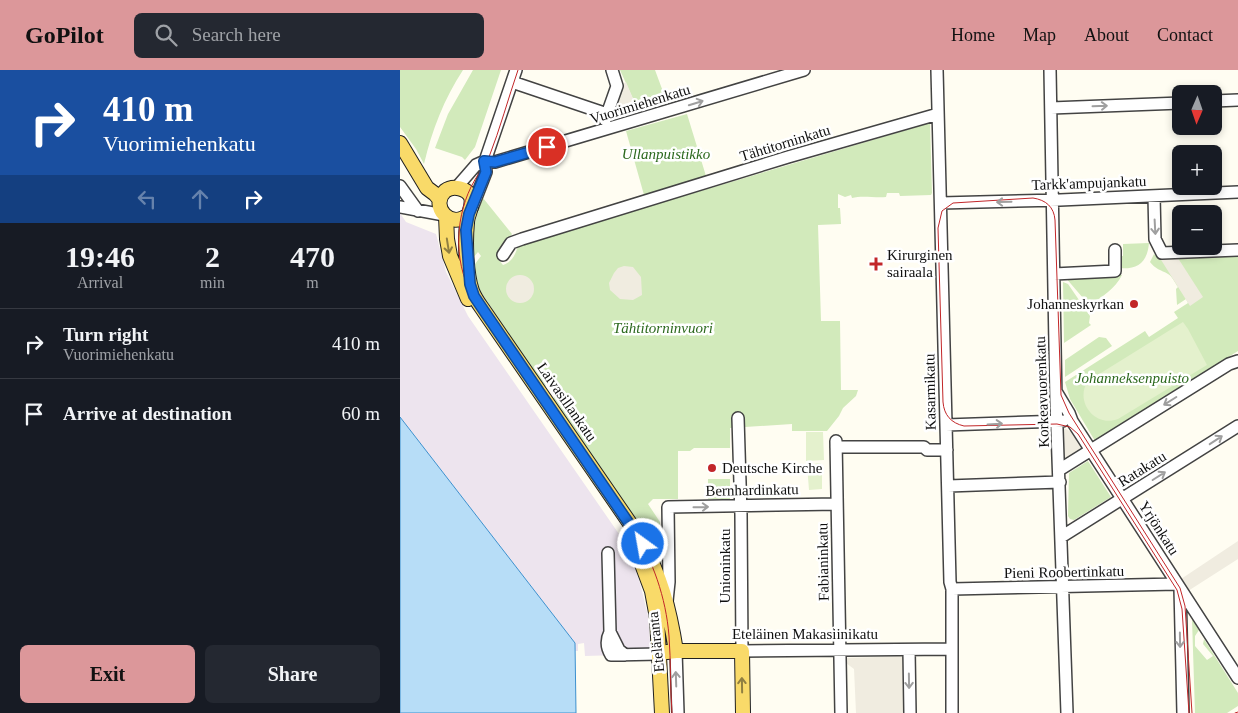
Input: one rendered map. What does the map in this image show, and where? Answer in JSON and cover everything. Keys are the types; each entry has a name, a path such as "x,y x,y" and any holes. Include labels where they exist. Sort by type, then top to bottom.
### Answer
{"main road":[{"path":"400,143 427,188 440,200"},
{"path":"422,177 468,193 471,199 470,211 464,218 457,220 445,216"},
{"name":"Laivasillankatu","path":"453,188 442,194 440,200 441,210 445,216 450,256 466,295 626,530 661,602"},
{"name":"Laivasillankatu","path":"470,211 466,230 468,268 474,296 637,533 654,566 661,602"},
{"name":"Eteläranta","path":"661,602 676,651"},
{"name":"Eteläranta","path":"661,602 658,627 662,713"},
{"name":"Eteläinen Makasiinikatu","path":"659,654 676,651 742,651"},
{"name":"Unioninkatu","path":"742,651 743,713"}],"street":[{"name":"Laivasillankatu","path":"470,211 486,172 484,161 516,70"},
{"path":"604,130 603,124 618,83 612,70"},
{"name":"Vuorimiehenkatu","path":"484,161 495,162 804,70"},
{"name":"Kasarmikatu","path":"937,70 950,579 952,589 952,713"},
{"name":"Korkeavuorenkatu","path":"1050,70 1057,421 1067,713"},
{"path":"512,82 607,114"},
{"path":"1222,101 1238,100"},
{"path":"1051,108 1172,103"},
{"name":"Tähtitorninkatu","path":"503,254 511,243 522,238 771,162 938,114"},
{"name":"Laivasillankatu","path":"453,188 476,165 484,161"},
{"path":"400,186 418,211"},
{"name":"Tarkk'ampujankatu","path":"941,203 1052,201 1238,192"},
{"path":"1154,196 1156,239 1162,253 1238,250"},
{"path":"400,207 445,216"},
{"path":"1054,274 1115,271 1115,250"},
{"path":"948,486 1060,476 1092,451 1229,364 1238,363"},
{"name":"Yrjönkatu","path":"1057,393 1072,421 1238,678"},
{"name":"Unioninkatu","path":"738,418 742,651"},
{"path":"946,425 1072,421"},
{"name":"Ratakatu","path":"1061,537 1238,426"},
{"name":"Fabianinkatu","path":"840,713 836,444 868,447 924,447 928,450 947,450"},
{"name":"Bernhardinkatu","path":"668,507 837,504"},
{"name":"Eteläranta","path":"661,602 669,582 668,507"},
{"path":"608,553 610,632 607,646 611,655 659,654"},
{"name":"Pieni Roobertinkatu","path":"952,589 1063,586 1178,586"},
{"path":"1178,586 1183,713"},
{"path":"610,632 619,650 625,655"},
{"name":"Eteläinen Makasiinikatu","path":"742,651 951,649"},
{"path":"909,650 910,713"},
{"name":"Eteläranta","path":"676,651 678,713"}],"shaded area":[{"path":"626,82 640,115 611,122 609,120 621,85"},
{"path":"400,213 406,222 436,234 446,272 468,316 619,534 632,560 640,583 648,616 651,654 585,656 584,643 578,644 578,651 575,651 575,643 400,417"},
{"path":"1158,255 1176,255 1203,297 1190,306"},
{"path":"624,266 633,267 641,277 642,295 633,300 620,299 610,290 609,283 614,273 618,268"},
{"path":"520,275 530,279 534,289 530,299 520,303 510,299 506,289 510,279"},
{"path":"1064,428 1075,434 1085,449 1065,462 1062,449 1064,446"},
{"path":"1238,541 1238,559 1188,591 1181,579"},
{"path":"909,656 910,713 856,713 854,669 846,663 846,658"}],"green space":[{"path":"400,70 463,70 439,115 424,164 400,127"},
{"path":"473,70 501,70 475,147 465,160 462,157 435,148 448,114"},
{"path":"620,70 655,70 665,97 679,93 681,99 639,112"},
{"name":"Ullanpuistikko","path":"687,114 706,176 644,195 626,131"},
{"name":"Tähtitorninvuori","path":"930,123 931,195 900,196 899,193 887,193 886,197 852,198 851,195 845,197 838,194 841,224 818,225 821,321 840,321 841,390 858,390 856,396 843,408 827,431 792,431 792,424 730,428 730,448 694,448 690,451 678,451 678,499 653,499 648,504 660,522 661,568 644,532 554,399 553,378 545,378 546,390 479,289 474,268 481,256 478,252 473,258 473,235 483,198 512,234 498,253 498,259 503,265 513,257 518,245"},
{"path":"1149,243 1146,256 1140,264 1130,268 1117,268 1116,257 1123,256 1123,244"},
{"name":"Johanneksenpuisto","path":"1238,253 1238,351 1095,441 1070,399 1065,382 1145,331 1149,337 1178,318 1174,312 1188,303 1186,299 1177,305 1176,289 1178,287 1169,275 1156,268 1150,262 1154,254 1158,258"},
{"path":"1122,275 1112,289 1089,305 1065,277"},
{"path":"1063,282 1068,284 1090,316 1089,323 1091,325 1064,343"},
{"path":"1183,322 1207,365 1118,419 1102,420 1089,411 1084,397 1084,389 1088,381"},
{"path":"1099,337 1106,338 1112,346 1065,377 1065,360"},
{"path":"806,432 823,432 824,460 806,461"},
{"path":"1088,461 1111,497 1074,520 1070,519 1068,516 1069,473"},
{"path":"820,463 822,465 822,489 809,490 807,465"},
{"path":"708,479 730,479 730,499 708,499"},
{"path":"1192,619 1199,630 1195,636 1195,646 1207,660 1213,656 1203,644 1204,639 1238,693 1238,706 1227,713 1195,713"}],"water":[{"path":"400,417 575,643 576,713 400,713"}],"tram line":[{"path":"518,70 489,157 475,179 465,201 459,229 460,259 463,273 475,300 632,528 646,553 662,594 665,608 670,646 672,713"},
{"path":"1189,713 1182,609 1177,590 1078,434 1070,427 1057,424 964,426 952,421 945,411 943,402 938,228 942,211 953,203 1033,198 1042,200 1053,211 1055,220 1061,395 1069,413 1180,588 1185,606 1192,713"}],"place":[{"name":"Kirurginen sairaala","path":"876,264"},
{"name":"Johanneskyrkan","path":"1134,304"},
{"name":"Deutsche Kirche","path":"712,468"}],"route":[{"path":"547,147 495,162 484,161 486,172 467,218 466,233 470,284 474,296 643,544"}]}
